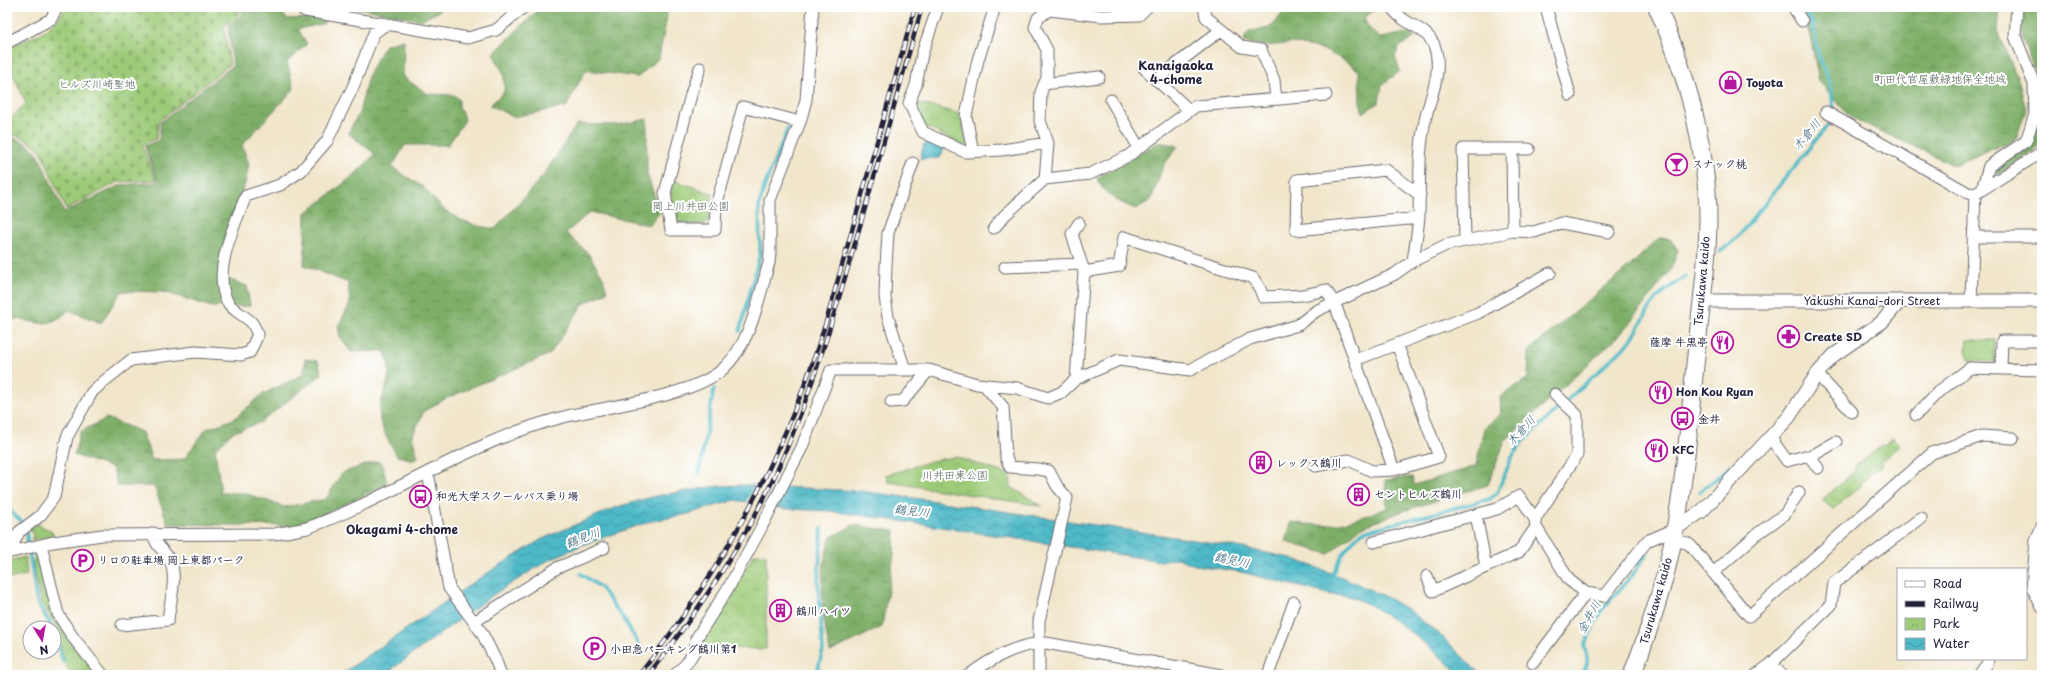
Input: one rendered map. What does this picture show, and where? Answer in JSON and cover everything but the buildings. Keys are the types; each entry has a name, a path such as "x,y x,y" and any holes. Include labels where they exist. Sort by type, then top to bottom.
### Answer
{"main road":[{"name":"Tsurukawa kaido","path":"1632,675 1654,618 1674,535 1683,471 1701,301 1707,228 1707,194 1700,138 1686,80 1657,7"}],"street":[{"path":"7,43 52,19 57,7"},
{"path":"300,7 305,11 468,38 496,30 524,7"},
{"path":"24,549 77,538 102,535 275,534 294,532 319,524 504,436 534,425 677,391 700,383 722,370 743,342 750,328 770,253 770,200 806,100 813,7"},
{"path":"938,7 922,54 916,85 910,103 923,132 961,151 973,152 1002,150 1048,143"},
{"path":"973,152 966,116 978,60 995,7"},
{"path":"1045,179 1048,143 1040,121 1041,92 1047,78 1047,50 1035,27 1038,18 1049,9 1102,16 1139,16 1148,7"},
{"path":"1204,7 1206,17 1242,47 1261,50 1274,80 1276,99"},
{"path":"1392,7 1396,14 1406,22 1420,29 1428,36 1433,44 1438,59 1437,74 1421,140 1419,218 1413,261"},
{"path":"1546,7 1570,95"},
{"path":"1794,7 1802,21"},
{"path":"1971,301 1973,237 1979,192 1988,166 2026,141 2035,114 2034,84 2015,36 2017,7"},
{"path":"103,675 72,636 58,614 24,549 14,542 19,532 40,516 54,497 67,437 92,392 103,382 131,360 195,352 241,355 250,352 258,334 252,323 230,306 226,300 223,284 226,253 246,196 265,191 302,171 327,141 353,87 374,33 386,24"},
{"path":"1156,80 1221,30"},
{"path":"700,68 692,91 665,193 671,230 715,230 716,206 743,107 798,121"},
{"path":"1144,68 1189,110"},
{"path":"1044,84 1099,77"},
{"path":"994,228 1005,215 1045,179 1090,174 1128,156 1196,106 1326,95"},
{"path":"1111,100 1139,148"},
{"path":"1826,112 1968,193 1979,192 2042,152"},
{"path":"1464,240 1464,149 1529,149"},
{"path":"1512,149 1512,230"},
{"path":"905,370 888,317 885,297 886,266 888,233 913,163"},
{"path":"1419,218 1296,230 1297,180 1386,170 1420,195"},
{"path":"1076,379 1083,268 1072,234 1079,223"},
{"path":"675,675 694,652 696,639 730,585 764,522 811,425 816,406 831,370 929,370 985,386 1017,388 1048,398 1062,392 1076,379 1119,360 1190,370 1250,339 1298,325 1316,311 1335,304 1395,274 1413,261 1446,245 1512,230 1534,232 1561,223 1609,232"},
{"path":"1006,267 1083,268 1119,266 1124,237 1253,278 1263,297 1303,295 1326,290 1335,304 1394,470"},
{"path":"1973,237 2042,237"},
{"path":"1355,360 1478,313 1550,273"},
{"name":"Yakushi Kanai-dori Street","path":"1701,301 2042,301"},
{"path":"1374,542 1497,509 1519,496 1569,580 1576,588 1586,593 1604,596 1647,541 1674,535 1702,511 1789,417 1817,374 1834,355 1882,322 1900,301"},
{"path":"2001,368 2002,341 2042,341"},
{"path":"1315,466 1349,460 1372,471 1394,470 1439,456 1397,344"},
{"path":"1916,415 1938,392 1970,368 2042,370"},
{"path":"891,402 903,401 929,370"},
{"path":"1817,374 1852,412"},
{"path":"985,386 1004,407 1006,458 1010,467 1049,471 1057,486 1067,498 1039,621 1039,675"},
{"path":"1427,576 1433,591 1519,552 1577,455 1577,415 1557,396"},
{"path":"1674,535 1691,546 1749,616 1932,453 1978,432 2013,438"},
{"path":"1770,437 1787,461 1805,456 1810,457 1836,442"},
{"path":"1810,457 1818,468"},
{"path":"428,473 451,592 472,620 495,660 501,675"},
{"path":"1713,573 1757,534 1785,514 1799,492"},
{"path":"1476,515 1486,567"},
{"path":"1756,675 1771,664 1831,605 1834,583 1922,518"},
{"path":"2042,526 2036,540 2029,587 2042,607"},
{"path":"122,625 168,620 173,574 171,562 154,541 154,534"},
{"path":"472,620 557,568 604,548"},
{"path":"1533,663 1586,593"},
{"path":"1268,675 1294,602"},
{"path":"969,675 984,664 1009,651 1024,646 1038,644 1046,644 1222,675"},
{"path":"1979,675 1987,664 1988,660"},
{"path":"1771,664 1782,675"}],"green space":[{"name":"ヒルズ川崎聖地","path":"65,7 241,7 236,20 224,26 230,64 159,121 156,139 142,145 156,180 118,182 66,209 40,149 25,139 7,132 7,122 26,103 7,61 7,48 49,28 56,22"},
{"path":"244,7 277,7 287,19 307,18 321,7 334,7 323,24 298,29 307,44 287,62 294,89 242,145 249,164 245,184 230,224 220,276 247,286 250,306 212,307 164,292 122,291 101,323 69,310 61,317 46,323 7,318 7,135 26,143 37,152 64,212 121,185 158,182 145,146 159,140 161,122 233,65 228,27 238,21"},
{"path":"353,7 442,7 438,12 420,20"},
{"path":"541,7 667,7 667,17 659,58 638,77 586,70 566,107 513,117 490,105 504,92 504,74 493,54"},
{"path":"1287,7 1378,7 1364,18 1368,27 1380,38 1413,32 1414,38 1399,47 1395,57 1400,71 1382,85 1379,102 1363,113 1360,102 1359,71 1349,63 1322,49 1293,43 1267,46 1244,42 1247,33 1250,31 1266,29 1272,26"},
{"name":"町田代官屋敷緑地保全地域","path":"1801,7 2000,7 1998,31 2019,82 2026,110 2016,139 1954,165 1850,117 1819,81 1810,36"},
{"path":"2023,7 2042,7 2042,98 2039,83 2022,38"},
{"path":"404,40 403,77 428,94 454,95 459,99 459,107 465,120 448,145 405,145 392,167 424,188 443,209 459,219 478,226 495,229 544,175 577,124 618,125 647,119 647,174 660,212 649,225 590,212 566,233 588,253 603,277 607,292 583,304 550,354 447,398 424,411 412,437 418,457 414,460 397,456 381,424 381,402 389,371 388,362 384,351 351,352 340,337 338,326 350,304 348,283 304,265 306,213 353,176 375,154 348,133 359,113 369,73 385,45"},
{"path":"2042,101 2042,141 2032,153 1997,175 1997,167 2030,144 2040,115"},
{"path":"915,102 960,114 967,145 964,146 925,126"},
{"path":"1159,142 1178,146 1163,166 1151,200 1136,209 1113,198 1103,189 1097,178"},
{"name":"岡上川井田公園","path":"674,180 713,194 710,205 709,222 703,225 678,223 673,213 671,202 671,191"},
{"path":"1659,238 1670,239 1678,250 1670,271 1623,332 1505,441 1488,485 1403,511 1360,528 1329,554 1286,542 1291,522 1318,525 1340,523 1387,508 1385,480 1412,477 1414,485 1476,466 1484,428 1501,414 1500,397 1528,378 1529,350 1630,266"},
{"path":"1967,340 1995,340 1994,362 1970,361 1966,351"},
{"path":"305,359 318,361 322,374 261,422 232,433 215,449 221,493 245,493 285,507 326,499 342,473 377,461 382,464 387,484 316,518 293,526 168,524 154,486 117,486 113,468 74,455 80,432 107,418 142,432 152,460 184,459 206,429 234,419 263,394 304,374"},
{"path":"1893,438 1900,445 1880,462 1882,465 1860,483 1862,485 1833,509 1822,500 1855,471 1856,465"},
{"name":"川井田東公園","path":"956,457 1010,475 1011,487 1042,506 888,482 886,475 935,460"},
{"path":"37,524 51,531 54,536 31,540 33,537 32,531 29,529"},
{"path":"854,525 895,531 894,554 882,627 830,652 823,609 822,580 824,565 831,537"},
{"path":"754,554 766,554 766,649 703,648 700,641 734,589"},
{"path":"35,555 39,558 54,615 57,620 53,620 41,603 33,564"},
{"path":"25,557 27,575 7,579 7,561"},
{"path":"62,629 68,639 97,675 72,675 64,661 62,652"}],"water":[{"path":"931,142 944,149 940,158 920,159 924,144"},
{"name":"鶴見川","path":"746,485 859,491 929,500 1228,545 1291,558 1347,579 1390,599 1410,611 1446,640 1481,675 1460,675 1423,642 1392,619 1362,601 1348,596 1332,595 1241,572 1195,565 1177,558 1161,561 830,511 787,509 735,500 688,514 648,522 582,545 547,561 493,595 384,675 340,675 481,577 542,539 614,508 655,496 718,486"}],"pier":[{"path":"756,484 775,485 764,507 746,503"}],"waterway":[{"name":"木倉川","path":"1720,252 1737,238 1832,120 1834,109 1830,84 1818,54 1813,24 1802,7"},
{"path":"740,331 760,254 759,205 765,185 788,128"},
{"name":"木倉川","path":"1332,577 1345,551 1353,540 1365,531 1490,499 1497,493 1512,457 1522,442 1627,345 1659,296 1686,276"},
{"path":"699,473 714,389"},
{"name":"金井川","path":"1700,492 1736,461"},
{"path":"7,508 21,521"},
{"path":"816,675 823,650 818,582 822,529"},
{"path":"26,531 37,603 48,620"},
{"name":"金井川","path":"1579,675 1585,669 1587,662 1584,646 1600,612 1633,574 1647,554"},
{"path":"581,574 600,587 625,621 644,654"}],"railway":[{"path":"639,675 699,593 725,551 749,508 792,418 810,371 826,322 915,7"},
{"path":"648,675 698,608 743,537 769,488 795,429 836,308 922,7"}],"place":[{"name":"Toyota","path":"1730,83"},
{"name":"スナック桃","path":"1677,164"},
{"name":"Create SD","path":"1789,337"},
{"name":"薩摩 牛黒亭","path":"1723,342"},
{"name":"Hon Kou Ryan","path":"1661,392"},
{"name":"金井","path":"1682,419"},
{"name":"KFC","path":"1657,450"},
{"name":"レックス鶴川","path":"1260,463"},
{"name":"セントヒルズ鶴川","path":"1359,494"},
{"name":"和光大学スクールバス乗り場","path":"421,496"},
{"name":"リロの駐車場 岡上東都パーク","path":"82,560"},
{"name":"鶴川ハイツ","path":"781,611"},
{"name":"小田急パーキング鶴川第1","path":"595,649"}],"district":[{"name":"Kanaigaoka 4-chome","path":"1176,73"},
{"name":"Okagami 4-chome","path":"402,530"}]}
